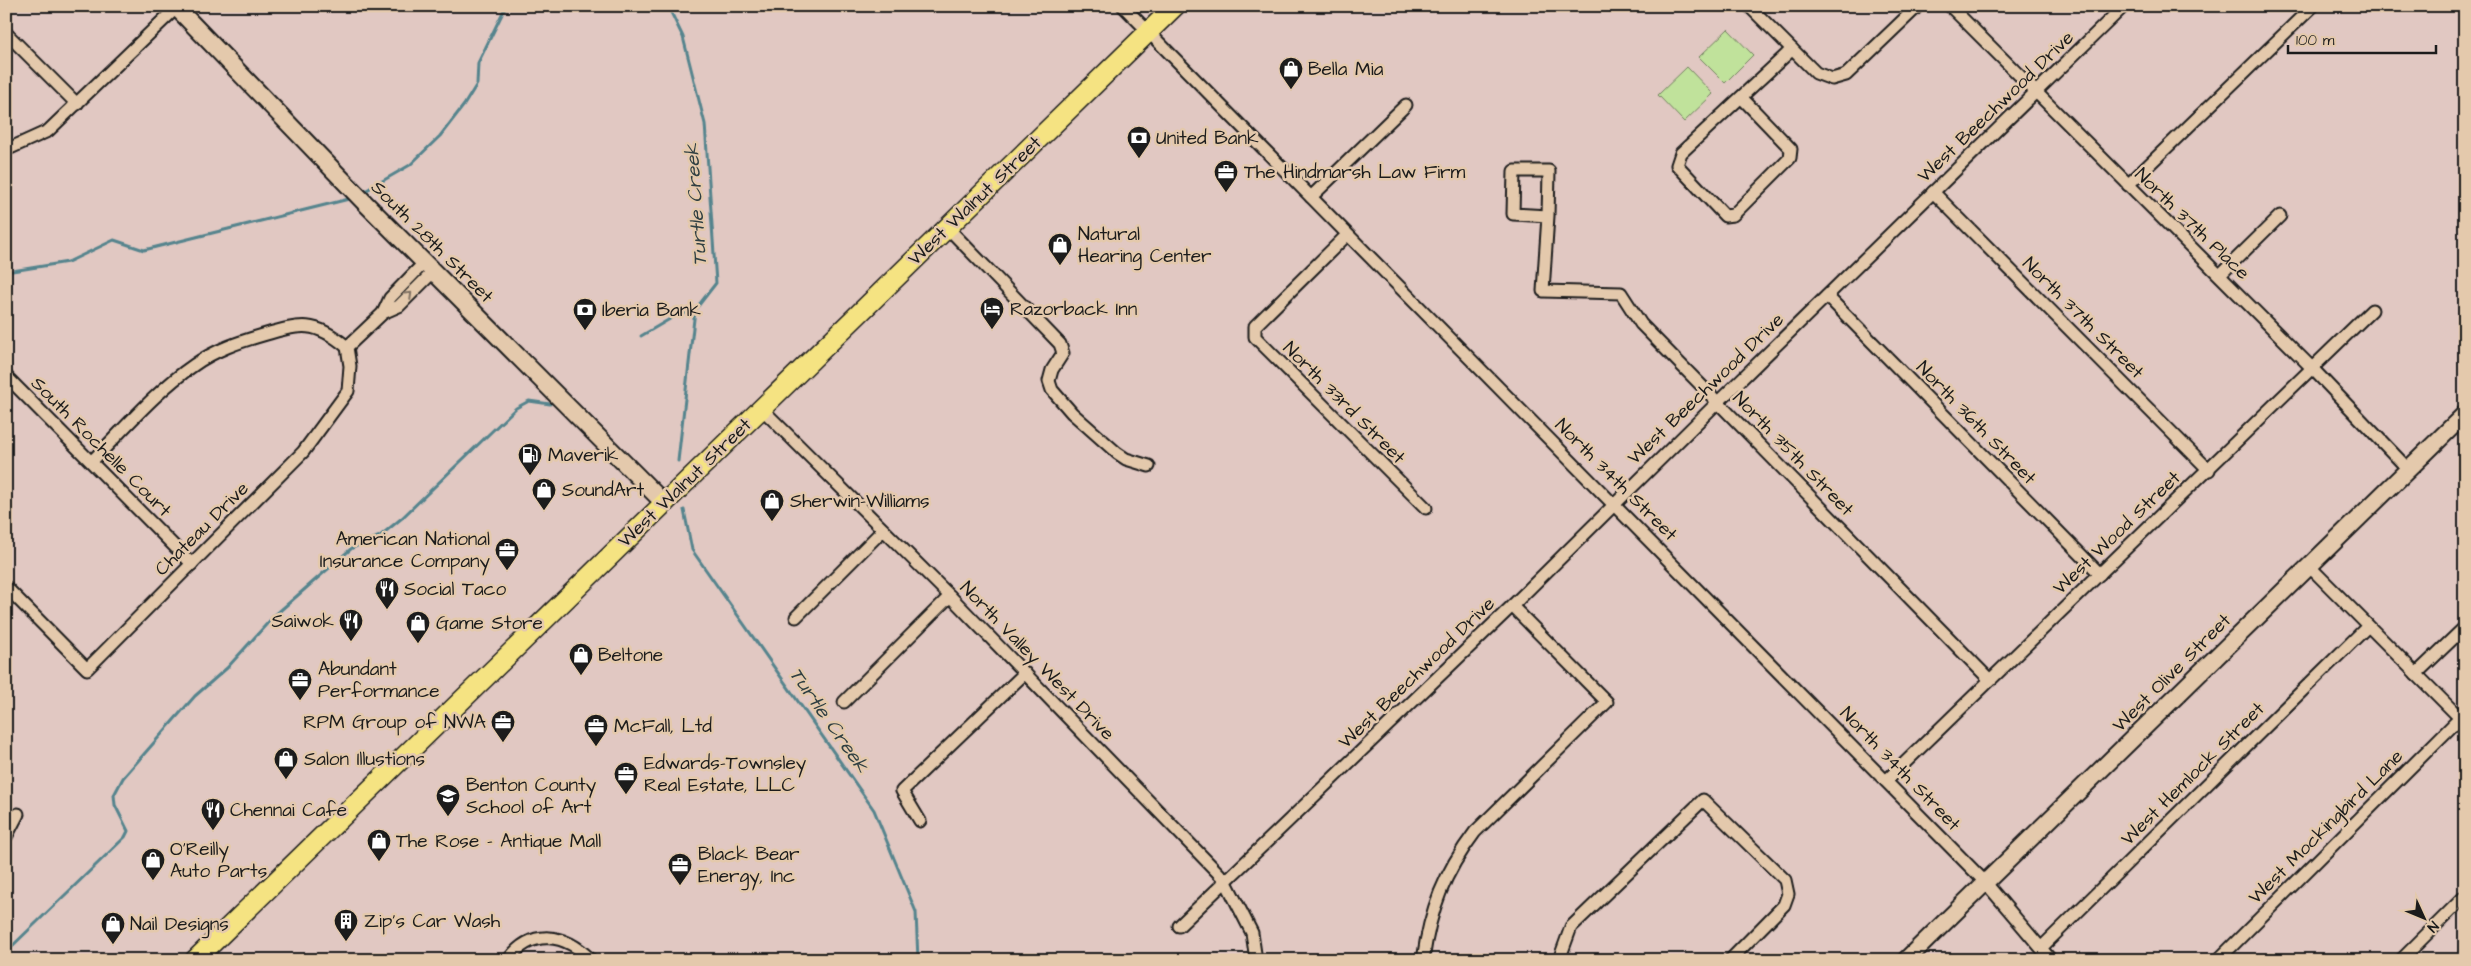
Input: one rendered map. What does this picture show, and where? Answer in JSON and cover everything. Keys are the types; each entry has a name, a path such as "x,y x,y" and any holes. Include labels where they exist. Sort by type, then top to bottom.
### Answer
{"main road":[{"name":"West Walnut Street","path":"195,960 1175,6"},
{"name":"South 28th Street","path":"175,7 428,268 665,504"},
{"name":"West Olive Street","path":"1906,960 2465,414"}],"street":[{"name":"North 34th Street","path":"1123,6 1986,882 2051,960"},
{"path":"1749,6 1816,73 1832,79 1846,75 1918,6"},
{"name":"North 37th Place","path":"1950,6 2312,367 2408,469"},
{"name":"West Beechwood Drive","path":"1179,926 1512,606 1614,503 2124,6"},
{"path":"2128,185 2313,6"},
{"path":"6,150 48,131 175,7"},
{"path":"6,33 77,104"},
{"path":"1741,97 1791,149 1790,158 1733,215 1725,216 1676,165 1681,153 1741,97 1792,50"},
{"path":"1311,197 1406,105"},
{"name":"North 35th Street","path":"1548,216 1513,214 1514,171 1550,172 1548,216 1543,291 1621,293 1641,324 1990,680"},
{"name":"North 37th Street","path":"1933,192 2209,470"},
{"path":"2220,275 2280,216"},
{"path":"948,228 1060,344 1063,353 1052,370 1049,381 1061,400 1117,453 1126,459 1149,466"},
{"name":"North 33rd Street","path":"1347,235 1255,326 1255,337 1426,508"},
{"path":"92,461 180,375 211,354 230,345 294,325 308,325 333,335 347,347 383,313 390,298 428,268"},
{"name":"North 36th Street","path":"1827,296 2100,574"},
{"name":"West Wood Street","path":"1886,781 2372,310"},
{"name":"Chateau Drive","path":"6,587 87,670 278,479 323,426 348,391 350,366 347,347"},
{"name":"South Rochelle Court","path":"6,376 192,564"},
{"name":"North Valley West Drive","path":"761,408 950,596 1225,880 1252,933 1256,960"},
{"path":"796,617 883,530"},
{"path":"2309,566 2462,721"},
{"path":"844,702 950,596"},
{"path":"1423,960 1427,931 1442,884 1458,855 1475,832 1607,702 1512,606"},
{"name":"West Hemlock Street","path":"2042,947 2368,626"},
{"path":"2416,674 2465,627"},
{"path":"920,821 902,791 1025,673"},
{"name":"West Mockingbird Lane","path":"2218,960 2462,721"},
{"path":"1559,960 1571,927 1703,800 1785,880 1788,894 1784,905 1730,960"},
{"path":"6,837 18,814"},
{"path":"2401,960 2465,896"},
{"path":"508,960 514,951 529,940 550,938 566,941 591,960"}],"green space":[{"path":"1728,29 1753,55 1725,83 1699,57"},
{"path":"1687,67 1713,94 1684,122 1658,95"}],"waterway":[{"path":"365,191 410,165 440,136 464,105 477,84 478,63 506,6"},
{"name":"Turtle Creek","path":"668,6 683,37 705,124 716,283 695,310 678,461"},
{"path":"6,272 68,262 114,240 144,250 349,199"},
{"path":"641,336 675,316 695,310"},
{"path":"6,952 125,837 128,831 115,805 114,795 123,778 195,696 227,668 274,616 352,548 380,536 402,518 516,408 529,401 550,404"},
{"name":"Turtle Creek","path":"684,510 692,550 874,810 916,912 918,960"}],"place":[{"name":"Bella Mia","path":"1291,90"},
{"name":"United Bank","path":"1139,159"},
{"name":"The Hindmarsh Law Firm","path":"1226,193"},
{"name":"Natural Hearing Center","path":"1060,266"},
{"name":"Razorback Inn","path":"992,330"},
{"name":"Iberia Bank","path":"585,331"},
{"name":"Maverik","path":"530,476"},
{"name":"SoundArt","path":"544,511"},
{"name":"Sherwin-Williams","path":"772,522"},
{"name":"American National Insurance Company","path":"507,571"},
{"name":"Social Taco","path":"387,610"},
{"name":"Saiwok","path":"351,642"},
{"name":"Game Store","path":"418,644"},
{"name":"Beltone","path":"581,676"},
{"name":"Abundant Performance","path":"300,701"},
{"name":"RPM Group of NWA","path":"503,743"},
{"name":"McFall, Ltd","path":"596,747"},
{"name":"Salon Illustions","path":"286,780"},
{"name":"Edwards-Townsley Real Estate, LLC","path":"626,795"},
{"name":"Benton County School of Art","path":"448,817"},
{"name":"Chennai Cafe","path":"213,831"},
{"name":"The Rose - Antique Mall","path":"379,862"},
{"name":"O'Reilly Auto Parts","path":"153,881"},
{"name":"Black Bear Energy, Inc","path":"680,886"},
{"name":"Zip's Car Wash","path":"346,942"},
{"name":"Nail Designs","path":"113,945"}]}
